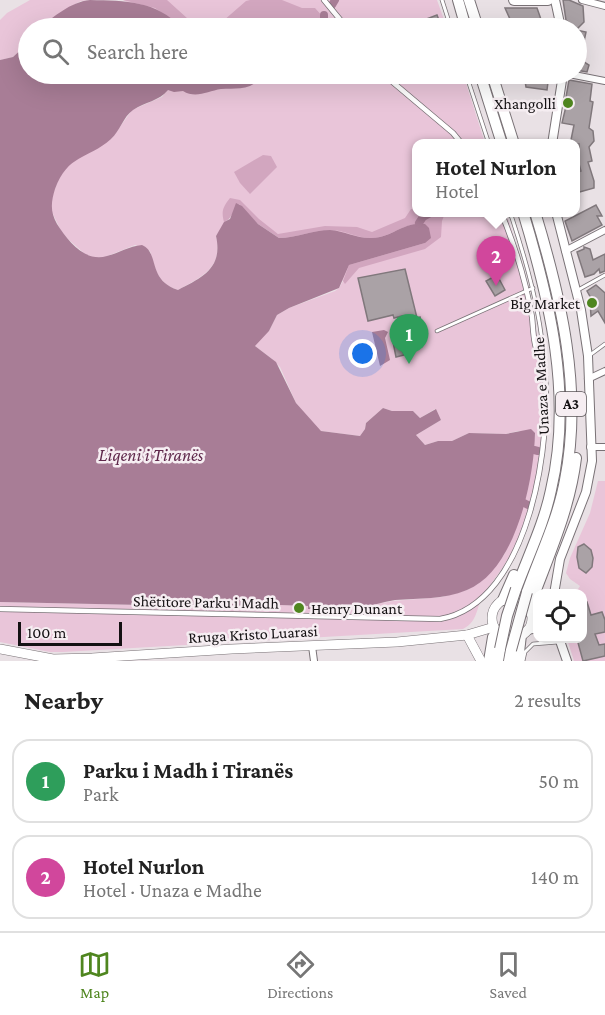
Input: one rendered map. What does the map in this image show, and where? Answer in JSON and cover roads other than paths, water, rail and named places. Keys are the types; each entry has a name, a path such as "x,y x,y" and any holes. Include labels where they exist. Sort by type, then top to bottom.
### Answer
{"highway":[{"path":"458,0 463,18"},
{"path":"469,0 475,18"},
{"path":"514,0 548,0"},
{"path":"483,84 500,139"},
{"path":"495,84 512,139"},
{"name":"Unaza e Madhe","path":"498,661 507,653 521,591 553,481 560,432 555,345 548,301 524,217"},
{"name":"Unaza e Madhe","path":"521,591 554,522 565,480 571,439 570,395 563,320 536,217"},
{"path":"503,600 541,501 552,448 554,395 558,383"},
{"path":"536,589 564,515 574,475 577,411 570,395"},
{"path":"489,661 495,626"},
{"path":"518,661 524,633"}],"main road":[{"path":"512,598 521,600 533,615 524,633 508,637 495,626 494,609 503,600 512,598"},
{"name":"Rruga Kristo Luarasi","path":"0,649 26,658 101,659 397,642 467,635 495,626"},
{"path":"467,635 481,661"}],"street":[{"path":"324,0 339,18"},
{"path":"555,0 559,18"},
{"path":"582,0 605,6"},
{"path":"587,78 605,81"},
{"path":"395,84 458,139"},
{"path":"553,139 561,84"},
{"path":"502,217 526,291 536,348 544,360"},
{"path":"555,589 557,570 588,485 592,461 588,356 581,310 557,217"},
{"path":"565,251 605,230"},
{"name":"Shëtitore Parku i Madh","path":"0,609 447,618 471,605 492,586 510,560 526,523 540,475 544,447 546,400 544,360"},
{"path":"588,379 605,371"},
{"path":"590,447 605,447"},
{"path":"524,633 533,630"},
{"path":"560,643 567,661"},
{"path":"312,646 314,661"}],"lane":[{"path":"442,0 441,6 446,18"},
{"path":"469,84 487,139"},
{"path":"511,217 533,288 542,332 544,360"},
{"path":"576,291 605,275"},
{"path":"437,331 533,288"},
{"path":"588,356 605,344"},
{"path":"524,661 525,652 533,644 540,643"}],"water":[{"path":"83,1 139,4 151,7 170,18 52,18"},
{"name":"Liqeni i Tiranës","path":"18,52 18,84 253,84 243,88 221,89 197,94 168,90 160,97 133,110 111,139 66,169 55,189 52,211 66,237 78,249 91,256 107,256 142,245 151,254 162,280 168,286 178,290 203,276 214,264 217,256 216,236 224,222 230,219 236,203 242,206 258,224 279,238 330,230 372,238 411,225 425,224 429,228 431,238 425,243 349,265 339,288 277,315 269,331 255,346 276,362 296,403 321,431 360,436 366,423 383,408 392,411 413,411 420,418 436,409 441,420 416,435 425,445 438,441 452,441 469,433 506,434 531,429 535,433 531,475 519,522 498,564 484,579 467,590 449,596 395,600 340,609 308,609 308,606 280,605 280,609 0,602 0,60 13,57"},
{"path":"384,330 388,332 385,338 390,360 380,366 372,332"}],"waterway":[{"path":"332,5 335,0"},
{"path":"419,223 423,217"},
{"path":"534,450 538,451"},
{"path":"524,503 528,505"}],"place":[{"name":"Xhangolli","path":"568,103"},
{"name":"Hotel Nurlon","path":"496,286"},
{"name":"Big Market","path":"592,303"},
{"name":"Parku i Madh i Tiranës","path":"409,364"},
{"name":"Henry Dunant","path":"299,608"}]}
